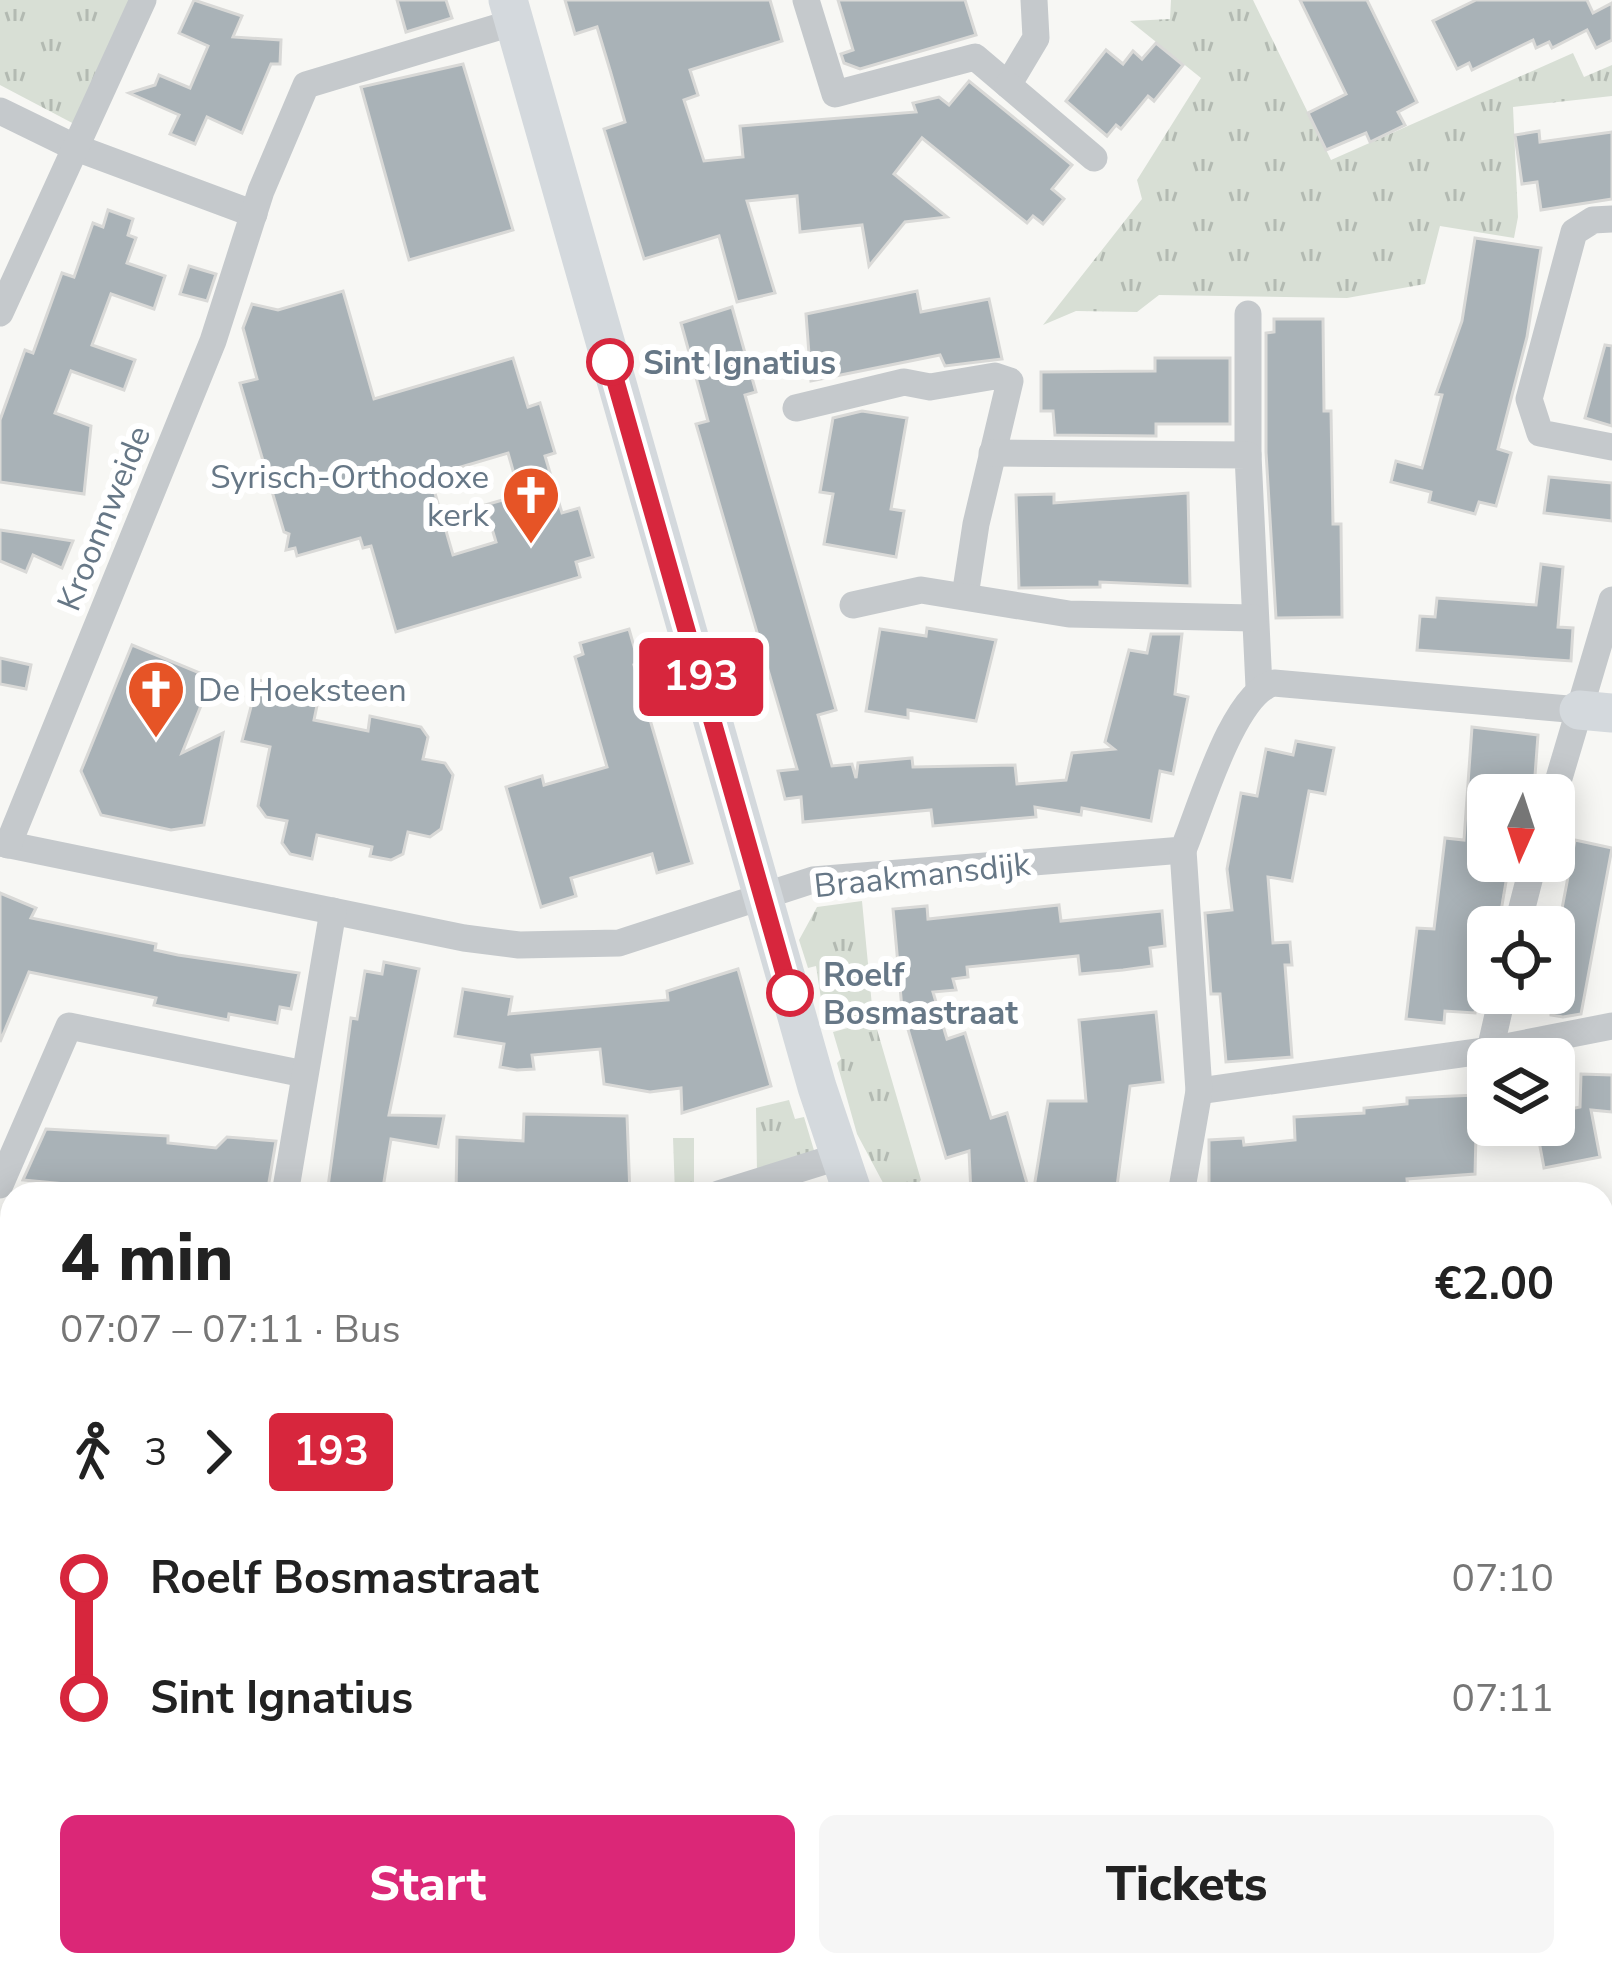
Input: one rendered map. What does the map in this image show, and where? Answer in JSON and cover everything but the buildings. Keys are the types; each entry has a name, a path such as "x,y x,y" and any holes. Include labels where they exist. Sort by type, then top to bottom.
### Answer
{"main road":[{"path":"511,11 848,1182"}],"street":[{"path":"0,314 143,0"},
{"path":"806,0 836,94 975,57 1094,158"},
{"path":"1008,85 1036,38 1034,0"},
{"name":"Kroonnweide","path":"4,844 213,341 254,214 306,85 511,11"},
{"path":"0,111 74,147 254,214"},
{"path":"1612,218 1574,232 1529,399 1540,434 1612,447"},
{"path":"1248,314 1248,455 1259,687"},
{"path":"796,408 904,382 930,387 994,376 1010,381 965,596"},
{"path":"992,453 1248,455"},
{"path":"853,605 921,590 1069,614 1253,618"},
{"path":"1564,774 1595,711 1612,600"},
{"path":"1183,1182 1199,1091 1183,850 1240,711 1259,687 1274,683 1595,711"},
{"name":"Braakmansdijk","path":"4,844 464,938 572,946 619,943 813,880 1183,850"},
{"path":"287,1182 333,911"},
{"path":"1,1182 69,1026 304,1074"},
{"path":"1551,1038 1612,1026"},
{"path":"1199,1091 1467,1053"},
{"path":"757,1182 837,1157"}],"green space":[{"path":"0,0 136,0 78,126 0,85"},
{"path":"1171,0 1253,0 1331,160 1573,53 1584,77 1612,65 1612,96 1513,107 1518,217 1514,238 1440,226 1425,284 1347,298 1159,295 1137,312 1076,311 1043,325 1142,199 1137,180 1201,78 1130,21 1170,19"},
{"path":"862,901 872,1006 864,1015 837,1023 831,1003 822,1005 816,966 808,968 799,940 817,907"},
{"path":"866,1023 876,1026 919,1182 883,1182 857,1134 833,1032"},
{"path":"789,1100 795,1119 804,1117 816,1157 757,1173 756,1108"},
{"path":"673,1138 694,1138 694,1182 675,1182"}],"bus line":[{"name":"193","path":"610,362 790,993"}],"place":[{"name":"Sint Ignatius","path":"610,362"},
{"name":"Syrisch-Orthodoxe kerk","path":"531,546"},
{"name":"De Hoeksteen","path":"156,740"},
{"name":"Roelf Bosmastraat","path":"790,993"}]}
